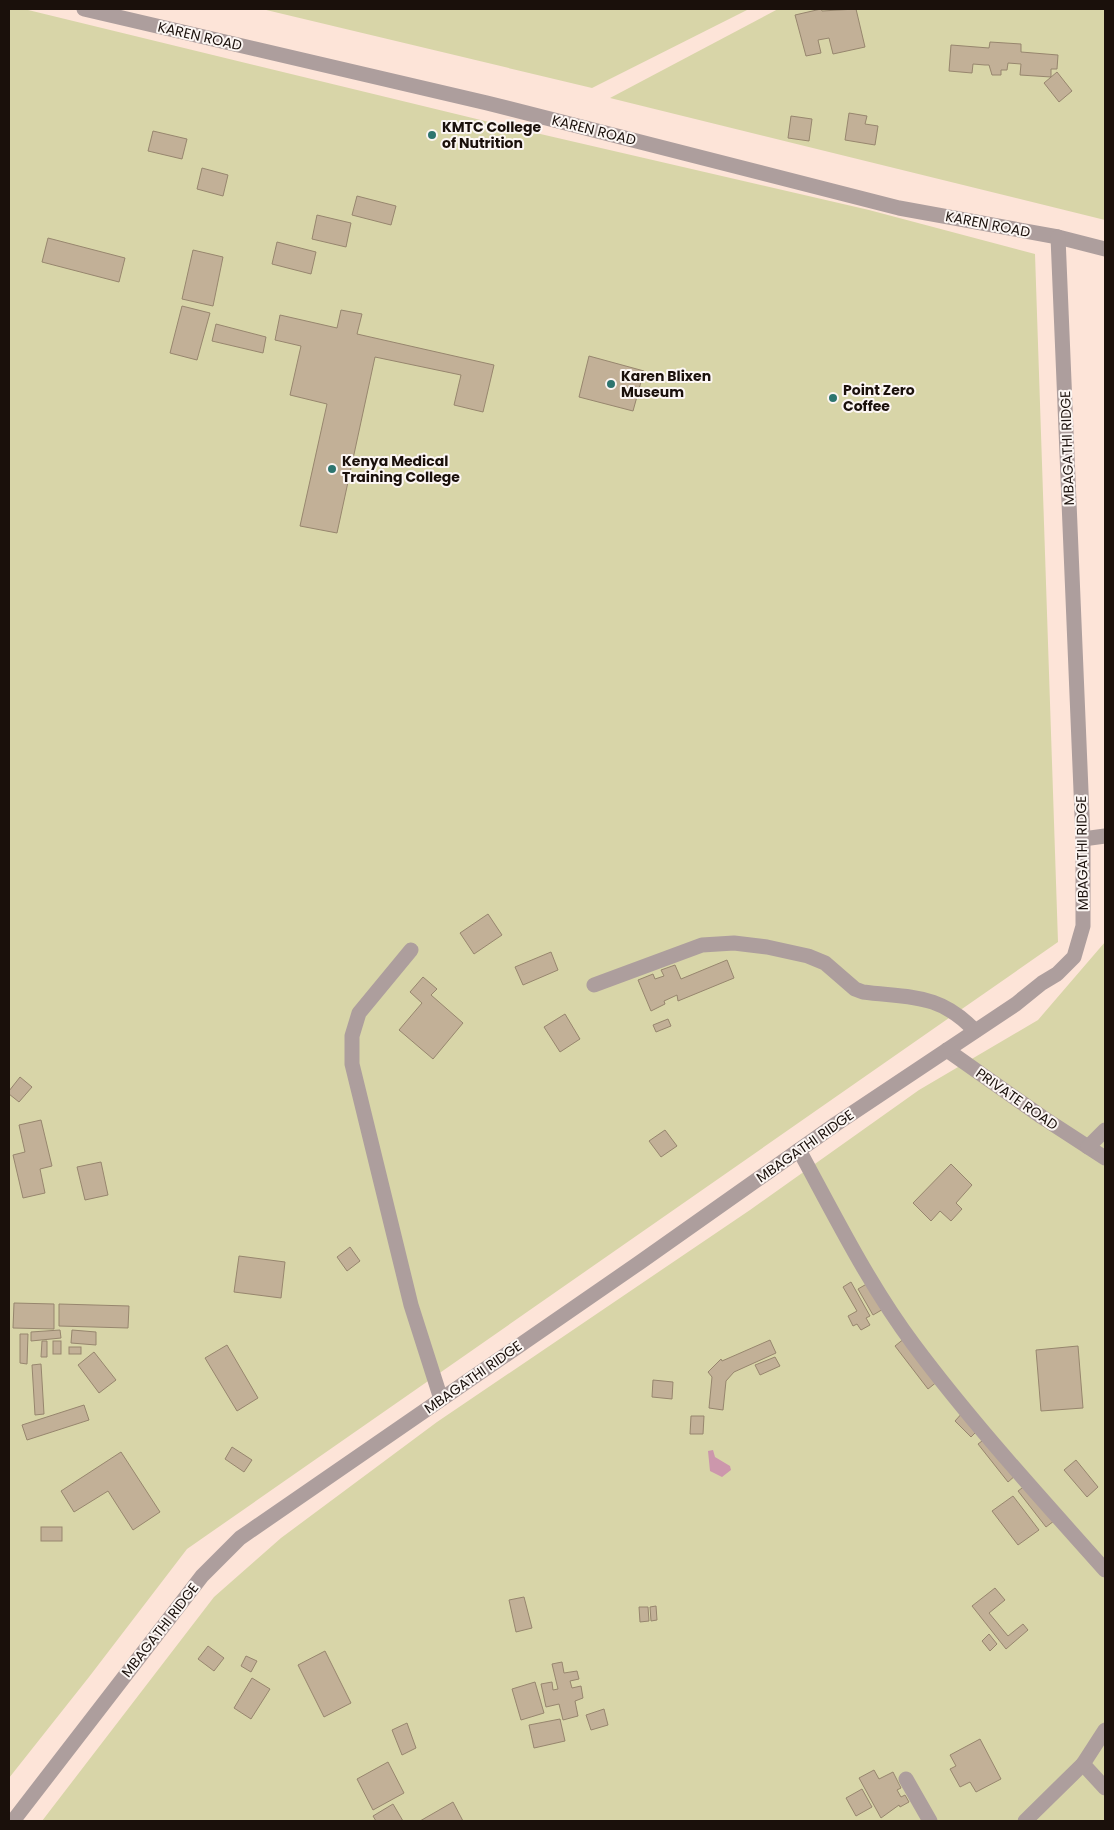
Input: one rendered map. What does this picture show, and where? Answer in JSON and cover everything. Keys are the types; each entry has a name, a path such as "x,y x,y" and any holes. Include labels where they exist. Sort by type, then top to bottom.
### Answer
{"street":[{"name":"KAREN ROAD","path":"84,9 487,103 899,208 1058,237 1105,248"},
{"name":"MBAGATHI RIDGE","path":"13,1821 202,1576 221,1554 240,1538 799,1150 1016,1004 1042,983 1057,974 1074,957 1083,926 1083,839 1058,237"},
{"path":"1083,839 1105,836"},
{"path":"594,985 702,945 734,943 751,945 808,956 825,963 855,989 863,992 916,997 945,1005 961,1016 975,1031"},
{"path":"411,950 359,1013 352,1036 352,1064 411,1305 441,1399"},
{"name":"PRIVATE ROAD","path":"947,1050 1105,1158"},
{"path":"1088,1147 1105,1130"},
{"path":"799,1150 861,1262 914,1344 1041,1498 1105,1570"},
{"path":"1025,1821 1083,1764 1105,1730"},
{"path":"1083,1764 1105,1788"},
{"path":"906,1779 930,1821"}],"shaded area":[{"path":"9,9 24,9 489,122 869,210 1035,254 1058,942 187,1549 9,1778"},
{"path":"262,9 749,9 592,88"},
{"path":"778,9 1105,9 1105,220 610,98"},
{"path":"1105,942 1105,1821 42,1821 214,1597 281,1538 437,1422 750,1210 919,1090 1038,1020"},
{"path":"713,1450 715,1457 730,1466 731,1470 722,1477 710,1471 708,1451"}],"building":[{"path":"821,9 822,11 856,9 865,47 833,54 829,38 818,40 821,53 806,56 795,15"},
{"path":"990,42 1021,44 1021,52 1058,55 1057,69 1051,69 1051,77 1020,75 1021,64 1008,63 1007,70 1001,70 1001,75 992,75 989,65 973,64 972,73 949,71 951,45 989,48"},
{"path":"1057,72 1072,91 1059,102 1044,83"},
{"path":"849,113 867,116 865,124 878,126 875,145 845,140"},
{"path":"791,116 812,119 809,141 788,138"},
{"path":"153,131 187,139 182,159 148,151"},
{"path":"202,168 228,175 223,196 197,189"},
{"path":"357,196 396,206 391,225 352,215"},
{"path":"317,215 351,223 346,247 312,239"},
{"path":"48,238 125,258 119,282 42,262"},
{"path":"277,242 316,252 311,274 272,264"},
{"path":"193,250 223,257 213,306 182,299"},
{"path":"182,306 210,313 197,360 170,353"},
{"name":"Kenya Medical Training College","path":"341,310 362,314 357,334 494,365 483,412 454,405 461,375 375,357 337,533 300,526 327,404 290,395 301,346 275,340 280,315 337,328"},
{"path":"216,324 266,337 263,353 212,341"},
{"name":"Karen Blixen Museum","path":"589,356 644,371 633,411 579,397"},
{"path":"488,914 502,935 474,954 460,933"},
{"path":"551,952 558,970 523,985 515,967"},
{"path":"727,960 734,978 678,1001 677,995 664,1001 665,1004 651,1011 638,980 653,974 655,979 664,976 661,970 675,965 681,979"},
{"path":"423,977 437,989 431,995 463,1023 433,1059 399,1030 422,1003 410,992"},
{"path":"565,1014 580,1039 560,1052 544,1027"},
{"path":"668,1019 671,1026 656,1032 653,1025"},
{"path":"20,1077 32,1087 19,1102 9,1094 9,1091"},
{"path":"41,1120 52,1166 40,1169 45,1193 23,1198 13,1155 25,1152 19,1125"},
{"path":"665,1130 677,1146 661,1157 649,1141"},
{"path":"101,1162 108,1195 85,1200 77,1167"},
{"path":"951,1164 972,1185 956,1203 962,1209 951,1221 940,1211 931,1221 913,1203"},
{"path":"350,1247 360,1261 347,1271 337,1257"},
{"path":"239,1256 285,1262 281,1298 234,1292"},
{"path":"851,1282 870,1316 866,1318 870,1325 861,1330 857,1324 853,1326 848,1316 857,1311 843,1287"},
{"path":"870,1282 885,1308 873,1315 858,1289"},
{"path":"14,1303 54,1304 54,1329 13,1328"},
{"path":"59,1304 129,1306 128,1328 59,1326"},
{"path":"60,1330 61,1338 31,1341 31,1332"},
{"path":"72,1330 96,1332 96,1345 71,1343"},
{"path":"20,1334 28,1334 27,1364 20,1363"},
{"path":"905,1338 938,1381 928,1389 895,1346"},
{"path":"770,1340 776,1353 734,1372 726,1381 723,1410 709,1408 712,1377 708,1372 721,1359 722,1361"},
{"path":"42,1341 47,1341 47,1357 41,1357"},
{"path":"53,1341 61,1341 61,1354 53,1354"},
{"path":"227,1345 258,1398 237,1411 205,1358"},
{"path":"1078,1346 1083,1408 1041,1411 1036,1350"},
{"path":"69,1347 81,1347 81,1354 69,1354"},
{"path":"94,1352 116,1380 99,1393 78,1365"},
{"path":"775,1357 780,1366 760,1375 755,1365"},
{"path":"41,1364 44,1414 35,1415 32,1365"},
{"path":"653,1380 673,1382 672,1399 652,1397"},
{"path":"84,1405 89,1420 27,1440 22,1425"},
{"path":"964,1411 980,1428 971,1437 955,1421"},
{"path":"691,1416 704,1416 703,1434 690,1434"},
{"path":"986,1438 1016,1475 1008,1482 978,1444"},
{"path":"232,1447 252,1460 244,1472 225,1459"},
{"path":"121,1452 160,1512 133,1530 108,1491 74,1512 61,1491"},
{"path":"1076,1460 1098,1487 1087,1497 1064,1470"},
{"path":"1026,1485 1054,1521 1046,1527 1018,1491"},
{"path":"1013,1496 1039,1530 1018,1545 992,1511"},
{"path":"41,1527 62,1527 62,1541 41,1541"},
{"path":"995,1588 1005,1600 989,1613 1008,1636 1023,1624 1028,1630 1006,1649 972,1606"},
{"path":"524,1597 532,1628 516,1632 509,1600"},
{"path":"656,1606 657,1620 651,1621 650,1607"},
{"path":"639,1607 648,1607 649,1621 640,1622"},
{"path":"989,1634 997,1644 990,1651 982,1641"},
{"path":"208,1646 224,1658 214,1671 198,1659"},
{"path":"325,1651 351,1703 324,1717 298,1665"},
{"path":"246,1656 257,1661 251,1672 241,1666"},
{"path":"562,1662 564,1673 577,1671 579,1679 570,1681 572,1688 581,1686 583,1698 575,1701 578,1716 563,1720 559,1704 546,1707 541,1684 552,1682 553,1690 558,1689 552,1664"},
{"path":"252,1678 270,1689 251,1719 234,1708"},
{"path":"535,1682 544,1713 521,1720 512,1689"},
{"path":"604,1709 608,1725 591,1730 586,1715"},
{"path":"560,1719 565,1741 534,1748 529,1725"},
{"path":"407,1723 416,1748 402,1755 392,1730"},
{"path":"980,1739 1001,1779 976,1792 970,1782 960,1787 950,1769 956,1766 950,1755"},
{"path":"388,1762 404,1793 373,1810 357,1779"},
{"path":"874,1770 879,1779 893,1772 901,1788 897,1790 901,1797 905,1795 909,1802 900,1807 899,1805 881,1818 859,1778"},
{"path":"862,1789 872,1807 856,1816 846,1798"},
{"path":"453,1802 463,1821 420,1821"},
{"path":"393,1804 403,1821 376,1821 373,1816"}],"place":[{"name":"KMTC College of Nutrition","path":"432,135"},
{"name":"Karen Blixen Museum","path":"611,384"},
{"name":"Point Zero Coffee","path":"833,398"},
{"name":"Kenya Medical Training College","path":"332,469"}]}
